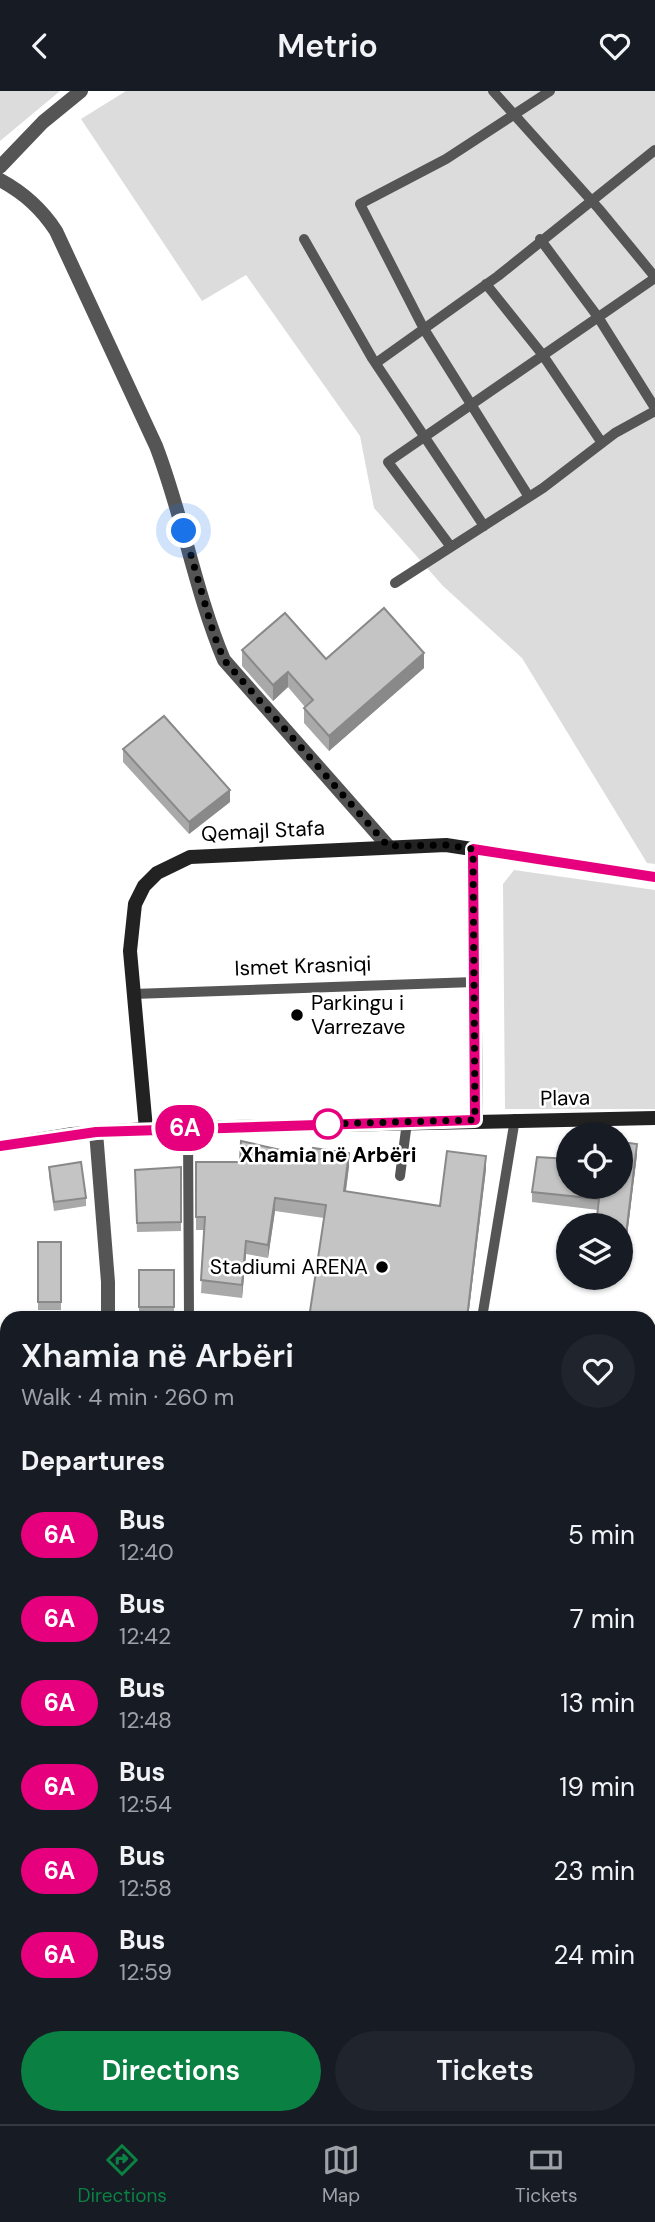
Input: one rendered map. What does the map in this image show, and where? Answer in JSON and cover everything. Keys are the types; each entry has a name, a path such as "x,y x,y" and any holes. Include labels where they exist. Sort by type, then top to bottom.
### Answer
{"street":[{"path":"0,167 43,122 81,91"},
{"path":"0,180 20,191 44,212 156,446 174,495 214,635 224,660 388,846"},
{"name":"Qemajl Stafa","path":"146,1129 130,951 135,904 144,886 174,863 209,855 388,846 446,845 473,849"},
{"path":"475,1120 473,849 655,877"},
{"name":"Plava","path":"0,1146 96,1132 146,1129 655,1118"},
{"path":"96,1132 108,1311"}],"lane":[{"path":"452,547 388,462 655,277 590,199 493,91"},
{"path":"529,497 424,328 360,204 446,159 550,91"},
{"path":"376,363 486,284 655,150"},
{"path":"304,239 376,363 484,526"},
{"path":"395,583 529,497 602,443 655,409 598,317 540,239"},
{"path":"486,284 542,354 602,443"},
{"name":"Ismet Krasniqi","path":"133,994 474,982"},
{"path":"483,1311 515,1119"},
{"path":"400,1176 407,1122"},
{"path":"188,1128 189,1311"}],"shaded area":[{"path":"0,91 60,91 0,141"},
{"path":"126,91 655,91 655,864 647,863 522,658 443,586 374,508 360,436 246,275 202,301 81,119"},
{"path":"514,870 655,890 655,1109 505,1109 503,884"}],"building":[{"path":"384,608 424,653 329,736 304,708 313,700 288,672 273,685 242,650 285,613 326,659"},
{"path":"164,716 230,790 189,822 123,749"},
{"path":"241,1141 312,1157 313,1148 349,1153 344,1191 440,1206 447,1151 486,1156 468,1311 310,1311 326,1205 275,1198 268,1245 246,1241 242,1285 201,1280 205,1217 196,1217 196,1162 240,1162"},
{"path":"633,1144 637,1144 633,1177"},
{"path":"537,1157 556,1158 556,1195 532,1192"},
{"path":"81,1162 86,1198 54,1202 49,1167"},
{"path":"181,1167 181,1222 137,1223 135,1170"},
{"path":"599,1199 630,1199 629,1213 597,1213"},
{"path":"38,1242 61,1242 61,1302 38,1302"},
{"path":"139,1270 174,1270 174,1307 139,1307"}],"bus line":[{"name":"6A","path":"0,1146 73,1134 146,1129 475,1120 473,849 655,877"}],"place":[{"name":"Parkingu i Varrezave","path":"297,1015"},
{"name":"Xhamia në Arbëri","path":"328,1124"},
{"name":"Stadiumi ARENA","path":"382,1267"}],"route":[{"path":"184,531 214,635 224,660 388,846 446,845 473,849 475,1120 324,1124 328,1124"}]}
